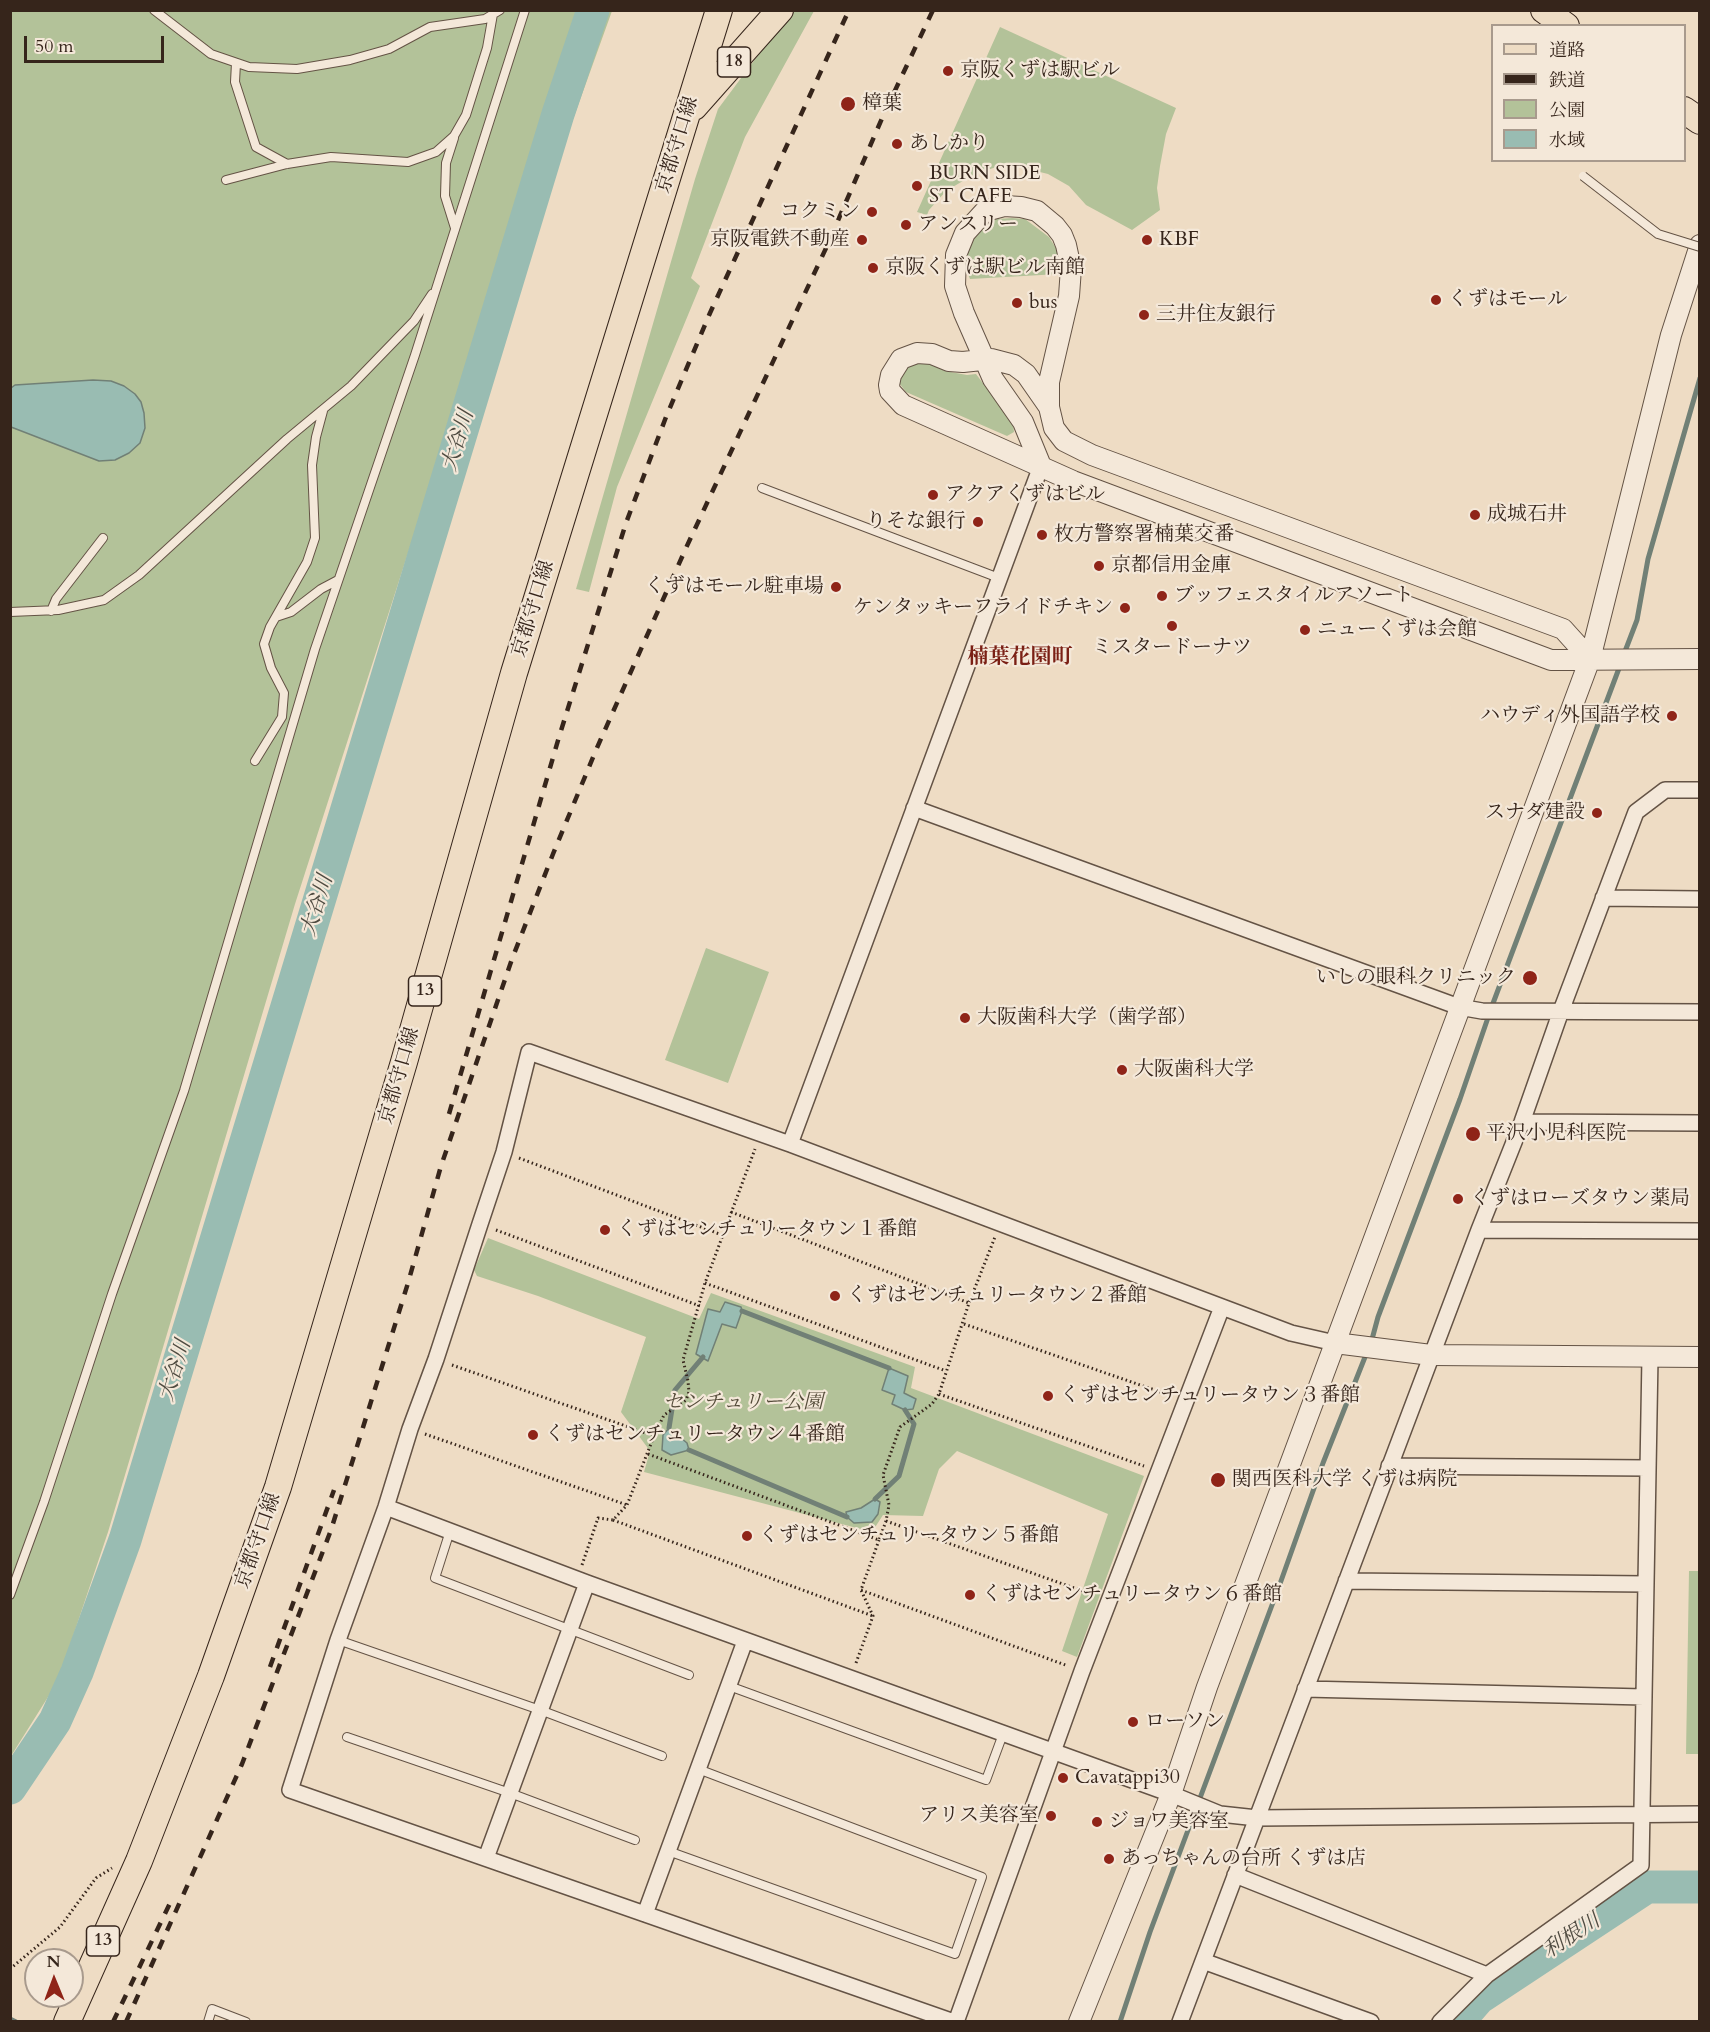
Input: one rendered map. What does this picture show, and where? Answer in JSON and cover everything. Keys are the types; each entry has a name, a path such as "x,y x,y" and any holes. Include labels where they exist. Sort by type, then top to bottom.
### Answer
{"main road":[{"name":"京都守口線","path":"67,2022 139,1861 211,1676 278,1487 405,1062 514,674 719,10"},
{"name":"18","path":"688,114 780,10"},
{"path":"1544,10 1563,24"},
{"path":"1686,111 1700,121"}],"street":[{"path":"790,1144 1041,466 1023,422 993,379 964,313 955,286 954,270 961,241 969,226 985,211 1004,206 1037,211 1047,218 1062,236 1071,268 1069,296 1049,382 1048,407"},
{"path":"1079,2022 1171,1794 1207,1687 1590,659 1671,335 1700,246"},
{"path":"1590,659 1563,629 1083,451 1064,441 1054,428 1048,407 1026,374 1014,365 991,359 949,361 933,354 917,353 901,359 891,375 890,391 903,405 1079,484 1551,660 1700,659"},
{"path":"1180,2022 1431,1355 1522,1122 1636,812 1665,790 1700,790"},
{"path":"914,808 1459,1007 1482,1011 1700,1012"},
{"path":"1603,898 1700,899"},
{"path":"1222,1307 1082,1671 955,2022 290,1790 338,1640 386,1507 410,1429 436,1359 504,1152 529,1052 761,1133 1291,1333 1335,1343 1431,1355 1700,1357"},
{"path":"1522,1122 1700,1123"},
{"path":"1479,1230 1700,1231"},
{"path":"1440,2022 1487,1975 1641,1865 1650,1357"},
{"path":"1389,1466 1648,1468"},
{"path":"386,1507 745,1641 851,1677 1171,1794 1220,1814 1257,1818 1700,1814"},
{"path":"486,1858 570,1629 582,1581"},
{"path":"1346,1581 1646,1584"},
{"path":"645,1914 745,1641"},
{"path":"1305,1689 1644,1697"},
{"path":"1235,1875 1487,1975"},
{"path":"1203,1961 1371,2022"}],"lane":[{"path":"154,10 211,54 249,68 297,69 350,60 389,49 430,27 485,19 497,12"},
{"path":"10,1595 44,1502 116,1282 184,1091 315,649 437,285 525,10"},
{"path":"455,228 445,196 446,163 454,136 466,115 497,12"},
{"path":"236,63 235,82 256,147 287,164"},
{"path":"226,180 287,164 331,157 408,162 436,153 454,136"},
{"path":"1583,176 1658,234 1700,246"},
{"path":"10,612 51,611 104,600 139,575 351,386 414,321 437,285"},
{"path":"255,761 282,717 284,693 264,644 276,616 307,562 315,538 312,465 323,409"},
{"path":"762,488 999,578"},
{"path":"51,611 56,599 104,538"},
{"path":"276,616 291,612 321,589 338,580"},
{"path":"450,1531 435,1578 689,1675"},
{"path":"338,1640 540,1710 662,1756"},
{"path":"729,1686 986,1780 1003,1734"},
{"path":"347,1737 510,1793 635,1840"},
{"path":"668,1851 955,1954 982,1877 698,1769"},
{"path":"208,2022 212,2009 246,2022"}],"path":[{"path":"613,1520 627,1505 664,1415 686,1400 689,1392 683,1360 705,1283 761,1133"},
{"path":"504,1152 722,1235"},
{"path":"731,1212 969,1303"},
{"path":"480,1224 700,1306"},
{"path":"851,1677 873,1616 861,1590 886,1521 889,1505 883,1475 900,1427 932,1404 939,1394 964,1324 969,1303 1000,1224"},
{"path":"705,1283 946,1371"},
{"path":"964,1324 1185,1401"},
{"path":"436,1359 654,1436"},
{"path":"939,1394 1159,1471"},
{"path":"410,1429 627,1505"},
{"path":"648,1454 879,1540"},
{"path":"582,1581 598,1518 613,1520 873,1616"},
{"path":"886,1521 1109,1601"},
{"path":"861,1590 1082,1671"},
{"path":"10,1969 60,1927 96,1878 122,1862 139,1861"}],"green space":[{"path":"11,11 612,11 567,136 539,130 417,525 295,904 108,1532 58,1681 11,1756"},
{"path":"791,11 814,11 745,137 691,278 700,286 617,487 589,592 576,589 695,179 718,109"},
{"path":"1000,27 1176,108 1166,134 1160,166 1157,188 1160,210 1132,230 1086,205 1069,186 1048,174 1016,166 999,166 973,175 946,191 927,215 917,212"},
{"path":"996,219 1025,219 1049,237 1059,253 1061,265 1059,274 970,279 965,267 971,242 981,228"},
{"path":"924,361 945,371 967,375 976,374 1013,423 1014,432 1007,436 906,392 899,383 905,366"},
{"path":"706,948 769,972 728,1083 665,1060"},
{"name":"センチュリー公園","path":"488,1238 699,1319 711,1293 915,1367 911,1388 1144,1476 1077,1657 1062,1651 1108,1514 957,1451 939,1469 923,1516 883,1515 872,1532 644,1472 650,1451 621,1412 646,1337 538,1296 477,1276 474,1270"},
{"path":"1689,1571 1699,1571 1699,1754 1686,1754"}],"water":[{"path":"111,381 124,386 141,402 145,428 140,443 129,453 115,460 99,461 11,427 11,388 15,385"},
{"path":"725,1302 741,1307 742,1311 736,1328 722,1324 708,1361 696,1354 708,1309 720,1312"},
{"path":"889,1368 908,1376 904,1393 916,1399 913,1409 905,1410 892,1404 895,1395 882,1390"},
{"path":"669,1428 687,1443 689,1450 671,1455 662,1450 663,1435"},
{"path":"875,1499 880,1502 878,1514 872,1522 854,1523 847,1517 846,1512 861,1508"}],"waterway":[{"name":"大谷川","path":"10,1788 55,1721 77,1672 125,1540 558,114 593,10"},
{"path":"1624,654 1637,620 1648,559 1700,378"},
{"path":"1371,1343 1378,1317 1460,1099 1492,1006 1621,663"},
{"path":"742,1311 889,1368"},
{"path":"1120,2022 1150,1932 1323,1463 1367,1352"},
{"path":"669,1428 675,1390 703,1357"},
{"path":"875,1499 899,1476 914,1424 905,1410"},
{"path":"689,1450 847,1517"},
{"name":"利根川","path":"1458,2022 1479,1998 1647,1887 1700,1887"},
{"path":"10,2019 16,2022"}],"railway":[{"path":"449,1114 559,737 626,523 666,417 710,313 849,10"},
{"path":"126,2022 242,1764 331,1530 408,1283 441,1166 512,959 553,854 596,750 686,548 827,246 883,116 933,10"},
{"path":"270,1667 334,1490"},
{"path":"113,2022 173,1897"}],"place":[{"name":"京阪くずは駅ビル","path":"948,71"},
{"name":"樟葉","path":"848,104"},
{"name":"あしかり","path":"897,144"},
{"name":"BURN SIDE ST CAFE","path":"917,186"},
{"name":"コクミン","path":"872,212"},
{"name":"アンスリー","path":"906,225"},
{"name":"京阪電鉄不動産","path":"862,240"},
{"name":"KBF","path":"1147,240"},
{"name":"京阪くずは駅ビル南館","path":"873,268"},
{"name":"くずはモール","path":"1436,300"},
{"name":"bus","path":"1017,303"},
{"name":"三井住友銀行","path":"1144,315"},
{"name":"アクアくずはビル","path":"933,495"},
{"name":"成城石井","path":"1475,515"},
{"name":"りそな銀行","path":"978,522"},
{"name":"枚方警察署楠葉交番","path":"1042,535"},
{"name":"京都信用金庫","path":"1099,566"},
{"name":"くずはモール駐車場","path":"836,587"},
{"name":"ブッフェスタイルアソート","path":"1162,596"},
{"name":"ケンタッキーフライドチキン","path":"1125,608"},
{"name":"ミスタードーナツ","path":"1172,626"},
{"name":"ニューくずは会館","path":"1305,630"},
{"name":"ハウディ外国語学校","path":"1672,716"},
{"name":"スナダ建設","path":"1597,813"},
{"name":"いしの眼科クリニック","path":"1530,978"},
{"name":"大阪歯科大学（歯学部）","path":"965,1018"},
{"name":"大阪歯科大学","path":"1122,1070"},
{"name":"平沢小児科医院","path":"1473,1134"},
{"name":"くずはローズタウン薬局","path":"1458,1199"},
{"name":"くずはセンチュリータウン１番館","path":"605,1230"},
{"name":"くずはセンチュリータウン２番館","path":"835,1296"},
{"name":"くずはセンチュリータウン３番館","path":"1048,1396"},
{"name":"くずはセンチュリータウン４番館","path":"533,1435"},
{"name":"関西医科大学 くずは病院","path":"1218,1480"},
{"name":"くずはセンチュリータウン５番館","path":"747,1536"},
{"name":"くずはセンチュリータウン６番館","path":"970,1595"},
{"name":"ローソン","path":"1133,1722"},
{"name":"Cavatappi30","path":"1063,1778"},
{"name":"アリス美容室","path":"1051,1816"},
{"name":"ジョワ美容室","path":"1097,1822"},
{"name":"あっちゃんの台所 くずは店","path":"1109,1859"}],"district":[{"name":"楠葉花園町","path":"1020,658"}]}
